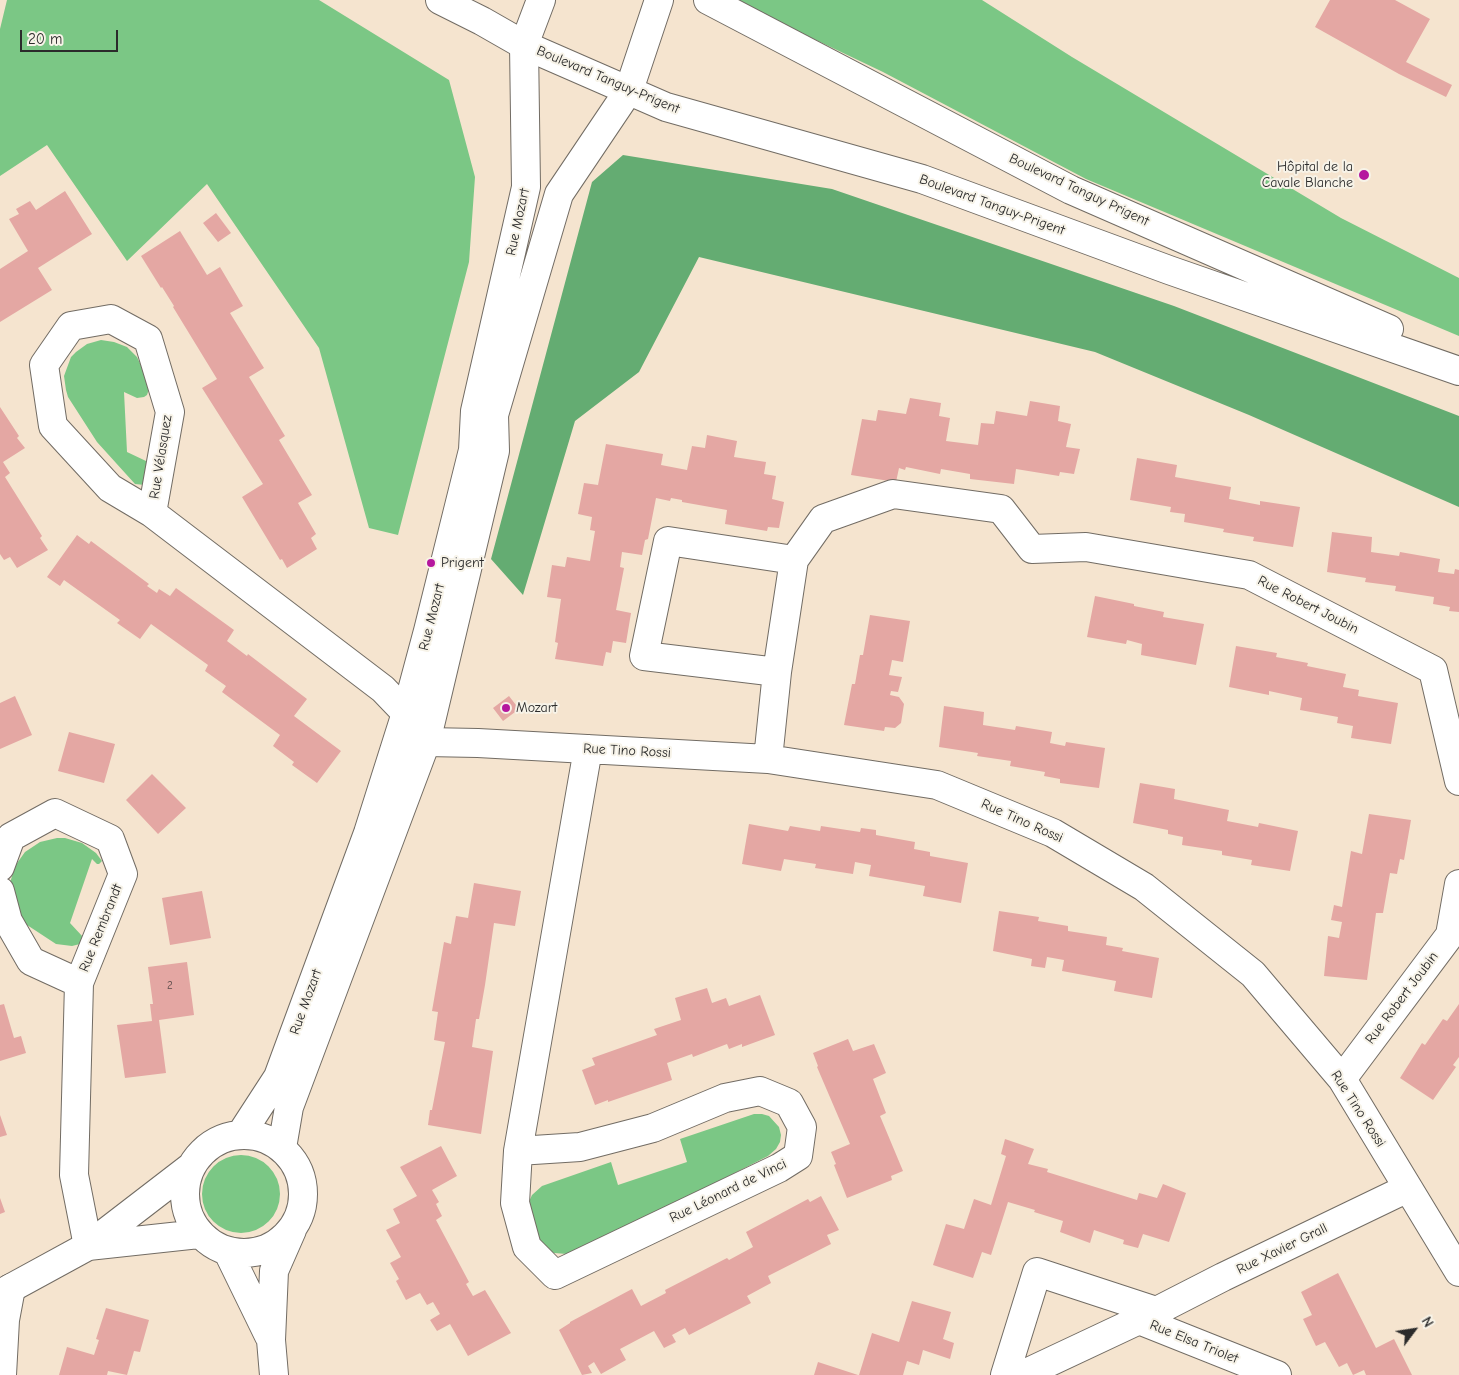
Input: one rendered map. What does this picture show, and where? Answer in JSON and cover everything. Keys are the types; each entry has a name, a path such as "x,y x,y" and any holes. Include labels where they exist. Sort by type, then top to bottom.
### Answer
{"street":[{"path":"440,0 524,45 541,0"},
{"path":"629,90 659,0"},
{"name":"Boulevard Tanguy Prigent","path":"708,0 1071,190 1459,360"},
{"name":"Boulevard Tanguy-Prigent","path":"524,45 666,107 922,179 1169,270 1459,371"},
{"name":"Rue Mozart","path":"241,1134 278,1078 368,833 406,713 428,631 473,450 475,411 526,187 524,45"},
{"name":"Rue Mozart","path":"282,1148 289,1107 426,742 495,451 494,415 556,203 559,194 629,90"},
{"name":"Rue Vélasquez","path":"152,513 170,412 148,340 111,319 71,326 44,365 53,426 110,488 152,513 383,689 406,713"},
{"name":"Rue Robert Joubin","path":"794,560 823,519 893,494 1001,509 1032,549 1086,547 1249,575 1432,670 1459,781"},
{"path":"768,758 777,672 794,560 668,541 644,656 777,672"},
{"path":"406,713 426,742"},
{"name":"Rue Tino Rossi","path":"426,742 768,758 937,785 1053,833 1144,887 1231,954 1253,974 1342,1079 1408,1188 1451,1241 1459,1272"},
{"name":"Rue Léonard de Vinci","path":"518,1151 580,1147 653,1128 725,1098 760,1091 789,1103 802,1127 798,1156 779,1168 555,1274 527,1248 515,1203 518,1151 588,749"},
{"name":"Rue Rembrandt","path":"0,867 11,837 55,813 110,839 123,874 79,983 74,1175 88,1246"},
{"name":"Rue Robert Joubin","path":"1342,1079 1450,935 1459,884"},
{"name":"Rue Rembrandt","path":"0,891 8,921 32,961 79,983"},
{"path":"2,1375 6,1291 88,1246 192,1166 204,1150 221,1139 241,1134 262,1138 282,1148 294,1161 301,1177 304,1195 301,1213 274,1271 271,1340 274,1375"},
{"path":"192,1166 185,1202 199,1234 212,1245 228,1252 252,1254 275,1245 293,1229"},
{"name":"Rue Xavier Grall","path":"1022,1375 1148,1316 1223,1277 1408,1188"},
{"path":"88,1246 199,1234"},
{"path":"228,1252 271,1340"},
{"path":"1005,1375 1036,1272 1148,1316"},
{"name":"Rue Elsa Triolet","path":"1148,1316 1277,1375"}],"green space":[{"path":"7,0 319,0 449,80 475,177 469,262 398,535 369,528 319,348 207,184 127,261 47,145 0,176 0,29"},
{"path":"732,0 982,0 1072,57 1341,218 1459,278 1459,336 1086,179 883,72"},
{"path":"623,155 832,189 1174,306 1459,416 1459,507 1249,415 1095,352 699,257 639,372 575,421 523,595 491,559 592,182"},
{"path":"101,340 127,347 137,357 145,374 149,389 147,395 137,398 124,392 127,452 146,461 151,466 145,485 135,484 97,442 68,397 64,376 71,357 87,344"},
{"path":"65,838 82,843 96,853 102,861 97,864 92,859 70,923 83,937 80,944 72,946 56,944 24,923 18,916 10,883 15,866 25,852 40,842"},
{"path":"754,1114 769,1116 779,1127 780,1142 776,1149 768,1156 581,1251 567,1254 554,1253 537,1242 527,1206 532,1195 542,1186 611,1162 618,1185 687,1162 680,1139"},
{"path":"241,1155 256,1158 268,1167 277,1179 280,1194 277,1209 268,1221 256,1230 241,1233 226,1230 214,1221 205,1209 202,1194 205,1179 214,1167 226,1158"}],"building":[{"path":"1330,0 1395,0 1430,19 1406,62 1452,85 1446,97 1399,74 1315,27"},
{"path":"65,191 92,234 38,268 52,290 0,322 0,269 28,251 9,219 19,214 16,209 30,201 36,210"},
{"path":"216,213 231,233 218,242 203,223"},
{"path":"180,231 207,275 220,267 243,306 230,313 264,368 249,377 285,436 279,440 312,495 298,503 316,534 311,538 317,549 287,568 282,559 280,560 242,497 263,484 202,388 217,379 174,306 141,256"},
{"path":"910,398 941,403 939,416 950,418 946,441 978,445 981,423 994,424 996,411 1027,416 1030,401 1060,406 1058,421 1071,424 1066,447 1080,449 1074,474 1060,472 1059,476 1016,469 1014,484 970,479 970,474 941,469 940,474 906,467 905,470 899,468 896,482 851,475 862,419 876,421 878,410 906,414"},
{"path":"0,407 19,436 17,438 25,448 3,462 10,473 5,477 42,536 40,538 48,550 17,568 10,557 4,560 0,554"},
{"path":"707,435 737,441 734,457 766,462 764,474 776,476 772,499 784,502 779,528 768,527 767,531 725,524 727,510 682,502 682,500 671,498 670,501 656,498 648,539 645,540 642,555 622,552 620,567 624,568 616,610 631,613 626,643 613,641 611,653 606,652 603,666 555,659 558,643 555,642 561,599 547,597 552,565 565,567 567,557 590,561 595,531 590,530 592,517 578,514 584,483 598,485 606,444 663,454 661,465 687,470 692,446 705,448"},
{"path":"1137,458 1177,465 1175,477 1231,487 1229,499 1260,505 1260,501 1300,507 1293,547 1253,541 1254,537 1223,532 1224,529 1184,522 1185,514 1170,512 1171,507 1130,500"},
{"path":"1332,532 1372,537 1371,552 1399,556 1400,552 1440,559 1438,572 1454,574 1455,569 1459,570 1459,612 1449,611 1450,607 1433,604 1434,597 1395,591 1396,586 1365,582 1366,578 1327,572"},
{"path":"77,535 89,544 91,541 149,584 147,586 157,593 159,589 170,596 176,588 234,630 227,641 247,656 248,654 307,699 294,716 341,751 317,783 292,765 294,762 273,746 280,735 222,692 226,686 205,671 208,665 151,624 140,639 117,623 120,620 64,580 60,586 47,577"},
{"path":"1095,596 1164,612 1163,617 1204,624 1196,665 1141,655 1142,644 1127,640 1126,644 1087,637"},
{"path":"870,615 910,621 903,662 892,660 889,675 902,677 898,692 891,691 890,695 899,697 904,704 901,723 895,728 885,727 884,731 844,725 852,684 855,684 860,655 863,655"},
{"path":"1236,646 1277,653 1276,657 1308,663 1307,666 1346,674 1343,687 1359,690 1358,696 1398,703 1391,744 1351,738 1353,726 1337,723 1338,717 1300,710 1302,698 1269,691 1269,695 1229,687"},
{"path":"15,696 32,735 0,749 0,703"},
{"name":"Mozart","path":"509,696 519,709 503,721 493,708"},
{"path":"944,706 984,712 983,725 1015,730 1016,726 1052,732 1050,743 1065,746 1066,742 1105,748 1099,788 1060,783 1060,779 1044,776 1045,772 1010,766 1011,761 977,756 978,753 939,747"},
{"path":"69,732 115,744 104,783 58,771"},
{"path":"152,774 186,808 158,834 126,800"},
{"path":"1140,783 1175,789 1174,799 1229,810 1227,821 1258,827 1259,823 1298,831 1290,871 1251,865 1252,860 1222,855 1222,851 1182,845 1183,837 1168,834 1168,830 1133,823"},
{"path":"1369,814 1411,820 1404,860 1400,859 1397,874 1390,873 1383,913 1376,913 1367,980 1324,976 1328,936 1339,938 1342,922 1331,920 1334,905 1342,907 1351,851 1362,854"},
{"path":"749,824 788,831 790,826 820,831 821,826 860,832 861,828 876,830 876,835 915,842 914,849 930,852 930,856 968,863 961,903 923,896 925,886 869,876 871,865 855,862 853,874 815,868 816,864 784,859 781,871 742,864"},
{"path":"474,883 521,891 515,926 494,923 479,1019 476,1019 472,1047 493,1051 481,1134 428,1125 445,1042 434,1040 438,1012 432,1011 444,942 451,944 456,916 468,918"},
{"path":"202,891 211,938 170,945 162,898"},
{"path":"999,911 1039,917 1038,921 1068,926 1068,931 1107,937 1106,945 1123,948 1122,951 1159,958 1152,998 1114,991 1116,981 1062,971 1064,960 1047,957 1045,968 1031,966 1032,959 993,951"},
{"path":"187,962 194,1015 159,1020 166,1073 125,1078 117,1025 152,1021 150,1004 153,1004 148,967"},
{"path":"707,988 712,1003 726,998 729,1006 760,995 775,1035 742,1047 742,1044 729,1049 727,1044 693,1057 692,1054 667,1063 672,1080 595,1105 582,1070 595,1065 592,1058 657,1035 654,1029 681,1020 675,998"},
{"path":"4,1004 14,1038 21,1036 26,1053 0,1061 0,1005"},
{"path":"1459,1004 1459,1057 1453,1065 1456,1067 1433,1100 1400,1078 1422,1043 1425,1045 1443,1019 1447,1021"},
{"path":"848,1039 853,1051 874,1044 886,1073 873,1079 886,1113 880,1116 903,1171 891,1176 892,1180 847,1198 831,1152 850,1144 817,1067 813,1053"},
{"path":"0,1115 7,1135 0,1137"},
{"path":"1005,1139 1034,1149 1028,1164 1048,1169 1047,1172 1137,1200 1139,1193 1157,1198 1163,1184 1186,1193 1169,1242 1143,1234 1138,1248 1123,1244 1124,1240 1094,1230 1090,1243 1060,1232 1063,1221 1008,1202 991,1255 982,1252 973,1278 933,1265 946,1224 964,1229 974,1199 991,1205 1006,1156 1001,1154"},
{"path":"441,1146 457,1176 432,1190 439,1202 436,1204 442,1216 436,1220 469,1282 466,1284 473,1296 485,1290 511,1333 468,1356 450,1324 437,1331 430,1320 440,1314 433,1302 427,1305 420,1293 406,1300 396,1281 399,1279 390,1263 401,1257 386,1230 400,1223 393,1209 417,1196 400,1167"},
{"path":"821,1196 839,1230 827,1235 831,1244 768,1276 771,1283 747,1296 751,1303 689,1335 685,1328 672,1335 676,1342 664,1348 654,1331 620,1349 626,1360 601,1374 594,1362 588,1366 592,1373 582,1375 559,1330 570,1322 632,1289 641,1306 666,1293 665,1290 727,1258 729,1260 753,1247 746,1232 808,1199 810,1202"},
{"path":"0,1198 5,1212 0,1214"},
{"path":"1338,1273 1376,1348 1394,1339 1412,1375 1366,1375 1364,1370 1353,1375 1347,1363 1339,1367 1325,1342 1316,1346 1303,1319 1312,1315 1301,1292"},
{"path":"912,1301 951,1312 943,1339 954,1343 950,1359 923,1350 919,1365 907,1361 903,1375 859,1375 872,1333 899,1342"},
{"path":"106,1308 149,1320 140,1352 134,1351 127,1375 108,1371 107,1375 59,1375 67,1347 94,1355 99,1340 96,1339"},
{"path":"818,1362 858,1375 814,1375"}],"place":[{"name":"Hôpital de la Cavale Blanche","path":"1364,175"},
{"name":"Prigent","path":"431,563"},
{"name":"Mozart","path":"506,708"}]}
